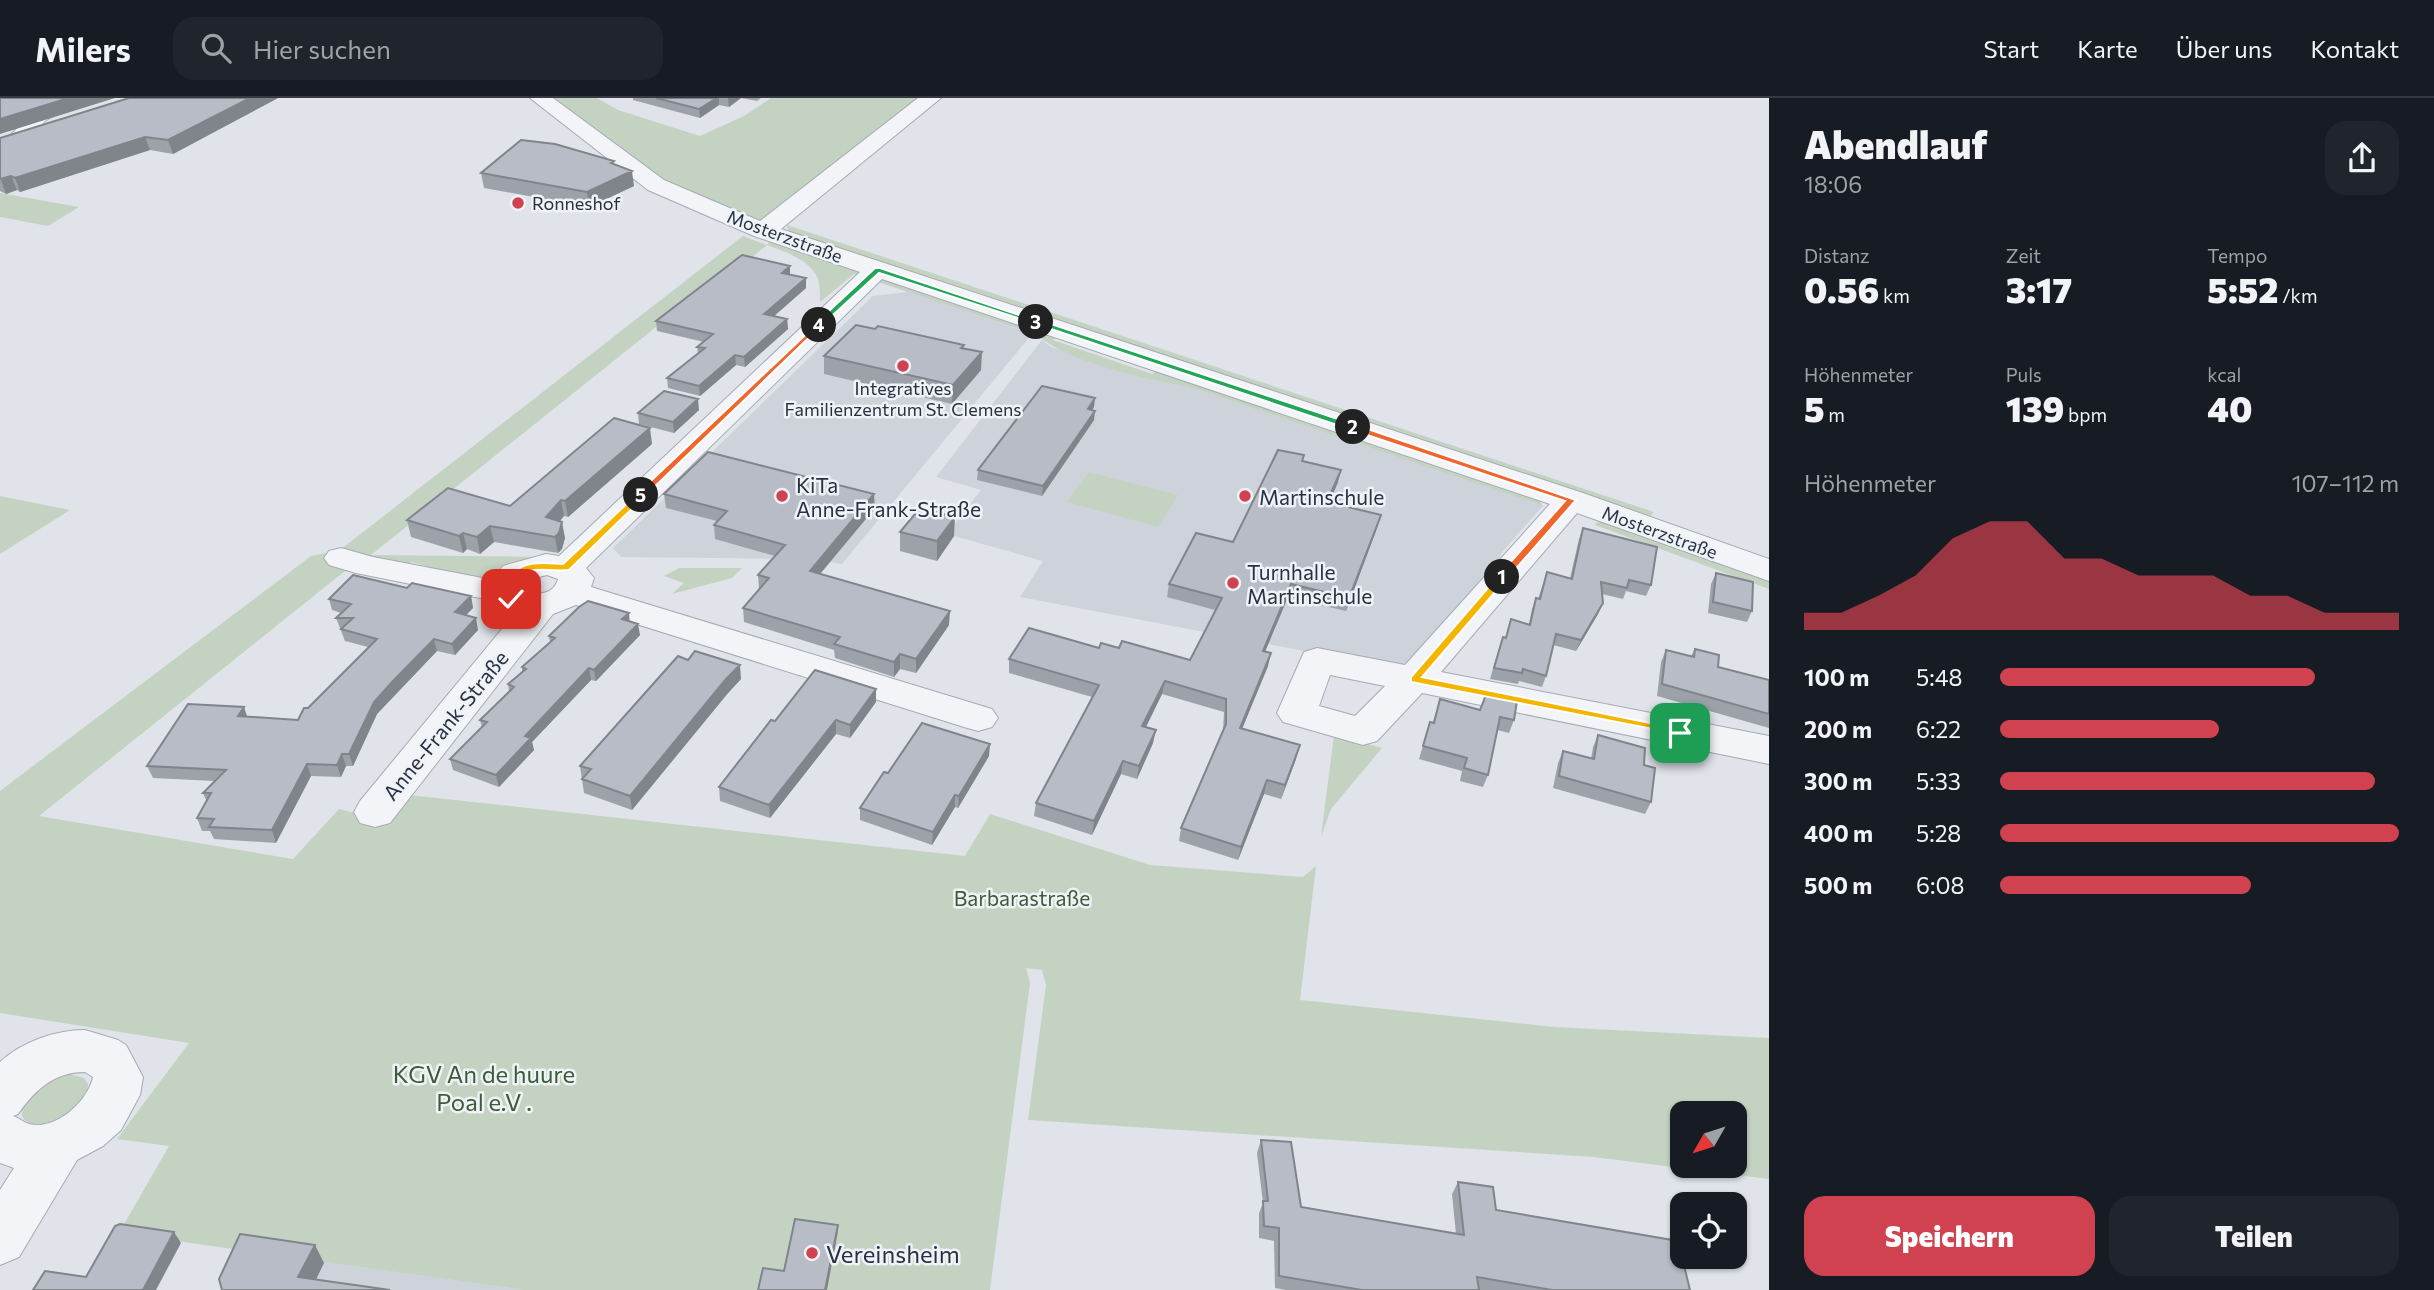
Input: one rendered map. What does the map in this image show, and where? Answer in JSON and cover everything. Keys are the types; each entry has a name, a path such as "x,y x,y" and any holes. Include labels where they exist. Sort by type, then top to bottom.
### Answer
{"street":[{"name":"Mosterzstraße","path":"540,98 656,185 762,231 1571,500 1769,571"},
{"path":"762,231 932,98"},
{"path":"0,142 21,136 76,108"},
{"name":"Anne-Frank-Straße","path":"375,811 546,589 877,270"},
{"path":"1571,500 1415,679 1769,750"},
{"path":"341,558 393,571 546,589 978,718"},
{"path":"0,1099 23,1071 60,1053 78,1050 94,1052 107,1058 115,1068 118,1080 116,1093 108,1107 79,1134 58,1144 38,1149 20,1147 6,1141 0,1134"},
{"path":"0,1239 58,1144"}],"shaded area":[{"path":"909,292 1032,334 842,564 813,559 621,557 613,548 873,296"},
{"name":"Martinschule","path":"1042,340 1051,347 1192,388 1543,506 1502,552 1491,577 1416,661 1389,667 1020,597 1043,561 947,534 981,490 936,477"},
{"path":"250,1251 524,1290 228,1290"}],"green space":[{"path":"597,98 618,110 700,136 744,116 771,98 921,98 759,223 682,190 655,175 553,99"},
{"path":"0,193 79,207 48,226 0,217"},
{"path":"787,225 1654,512 1649,518 1621,506 789,234"},
{"path":"743,236 767,245 733,273 726,271 371,555 545,557 487,585 411,562 405,566 370,556 350,567 39,816 293,859 339,809 379,819 400,794 965,856 990,814 1150,865 1303,877 1316,866 1300,1000 1555,1027 1769,1038 1769,1179 1747,1176 1747,1101 1670,1101 1670,1167 1594,1157 1028,1120 1046,985 1042,970 1026,968 1030,983 990,1290 524,1290 119,1233 169,1146 117,1139 189,1043 0,1013 0,791 311,556 340,550"},
{"path":"770,240 1060,334 1053,340 1152,374 1161,368 1536,496 1543,506 1192,388 1132,375 1090,362 1070,355 1037,335 854,274 820,302 819,281 809,266 796,257 767,245"},
{"path":"1089,472 1178,495 1158,527 1067,502"},
{"path":"0,496 70,510 0,554"},
{"path":"1600,518 1769,579 1769,589 1595,525"},
{"path":"679,568 742,568 732,578 672,594 684,583 664,576"},
{"path":"1334,735 1382,748 1331,809 1321,837"},
{"path":"69,1074 84,1078 88,1084 87,1099 54,1126 34,1125 25,1120 22,1115 23,1101 50,1078"}],"building":[{"path":"0,98 69,98 0,119"},
{"path":"129,98 250,98 168,140 145,137 15,178 11,176 0,179 0,138"},
{"path":"656,98 717,98 699,109"},
{"path":"521,140 555,144 614,161 611,163 632,171 587,192 481,173"},
{"path":"742,255 790,266 782,273 806,278 764,314 787,319 744,357 735,355 699,386 667,378 705,348 697,347 713,334 656,321"},
{"path":"856,325 875,329 878,326 964,345 961,348 982,352 953,385 824,356"},
{"path":"1042,386 1095,398 1088,409 1095,411 1043,486 978,470"},
{"path":"664,391 698,399 673,422 638,413"},
{"path":"614,418 650,428 565,501 561,500 546,517 562,522 555,537 490,526 477,537 463,533 459,536 407,520 448,488 510,506"},
{"path":"1278,450 1304,455 1302,461 1341,470 1327,502 1381,515 1349,598 1291,584 1263,651 1271,653 1240,728 1300,745 1285,785 1267,780 1241,847 1181,828 1226,724 1226,699 1165,681 1142,726 1156,730 1139,766 1123,761 1094,821 1036,803 1099,685 1009,659 1029,628 1099,648 1101,643 1119,648 1122,641 1190,660 1222,598 1169,584 1196,533 1233,542"},
{"path":"708,452 874,494 810,571 950,611 916,659 900,654 894,662 834,644 840,637 743,608 769,578 758,575 785,545 714,525 727,511 664,494"},
{"path":"920,508 955,517 937,541 900,532"},
{"path":"1583,528 1657,547 1651,585 1629,580 1627,588 1601,582 1603,603 1581,640 1556,634 1546,676 1523,669 1522,673 1494,668 1511,619 1530,625 1536,598 1540,599 1547,572 1572,579"},
{"path":"1716,573 1753,582 1752,611 1713,602"},
{"path":"353,575 407,588 412,583 471,596 455,612 476,618 452,644 434,639 392,682 374,702 349,754 342,754 337,765 307,764 272,830 209,827 214,819 197,818 211,793 203,793 226,770 147,766 188,704 244,707 238,716 298,720 304,708 308,708 377,639 341,629 353,618 336,618 351,604 329,599"},
{"path":"588,601 629,613 622,619 638,624 594,670 589,668 525,736 531,738 496,775 450,759 487,722 480,720 514,687 508,684 526,669 522,667 555,638 549,636"},
{"path":"1695,649 1719,655 1718,667 1769,680 1769,714 1662,684 1666,650 1694,657"},
{"path":"695,651 740,665 630,796 582,779 591,769 580,766 678,656 688,660"},
{"path":"815,670 876,689 850,725 836,720 769,805 719,787 771,720 775,721"},
{"path":"1486,695 1517,701 1514,720 1500,717 1488,775 1464,768 1467,758 1423,746 1430,722 1434,723 1440,699 1480,710"},
{"path":"922,723 990,744 959,796 955,795 933,832 860,808"},
{"path":"1598,735 1645,748 1644,765 1655,768 1651,802 1559,776 1563,751 1594,759"},
{"path":"1261,1140 1291,1142 1301,1207 1464,1235 1458,1182 1493,1187 1496,1210 1670,1240 1670,1269 1685,1269 1690,1290 1552,1290 1477,1277 1479,1290 1362,1290 1279,1276 1279,1228 1264,1226 1263,1201 1268,1201"},
{"name":"Vereinsheim","path":"795,1219 838,1225 825,1290 758,1290 763,1268 784,1271"},
{"path":"120,1224 174,1232 143,1290 33,1290 45,1271 86,1277 115,1226"},
{"path":"240,1234 315,1245 298,1277 390,1290 222,1290 219,1279"}],"place":[{"name":"Ronneshof","path":"518,203"},
{"name":"Integratives Familienzentrum St. Clemens","path":"903,366"},
{"name":"KiTa Anne-Frank-Straße","path":"782,496"},
{"name":"Martinschule","path":"1245,496"},
{"name":"Turnhalle Martinschule","path":"1233,583"},
{"name":"Vereinsheim","path":"812,1253"}],"route":[{"path":"511,599 506,586 515,573 534,565 546,564 566,568 877,270 1571,500 1415,679 1680,733"}],"park label":[{"name":"Barbarastraße","path":"1022,897"},
{"name":"KGV An de huure Poal e.V .","path":"484,1087"}]}
